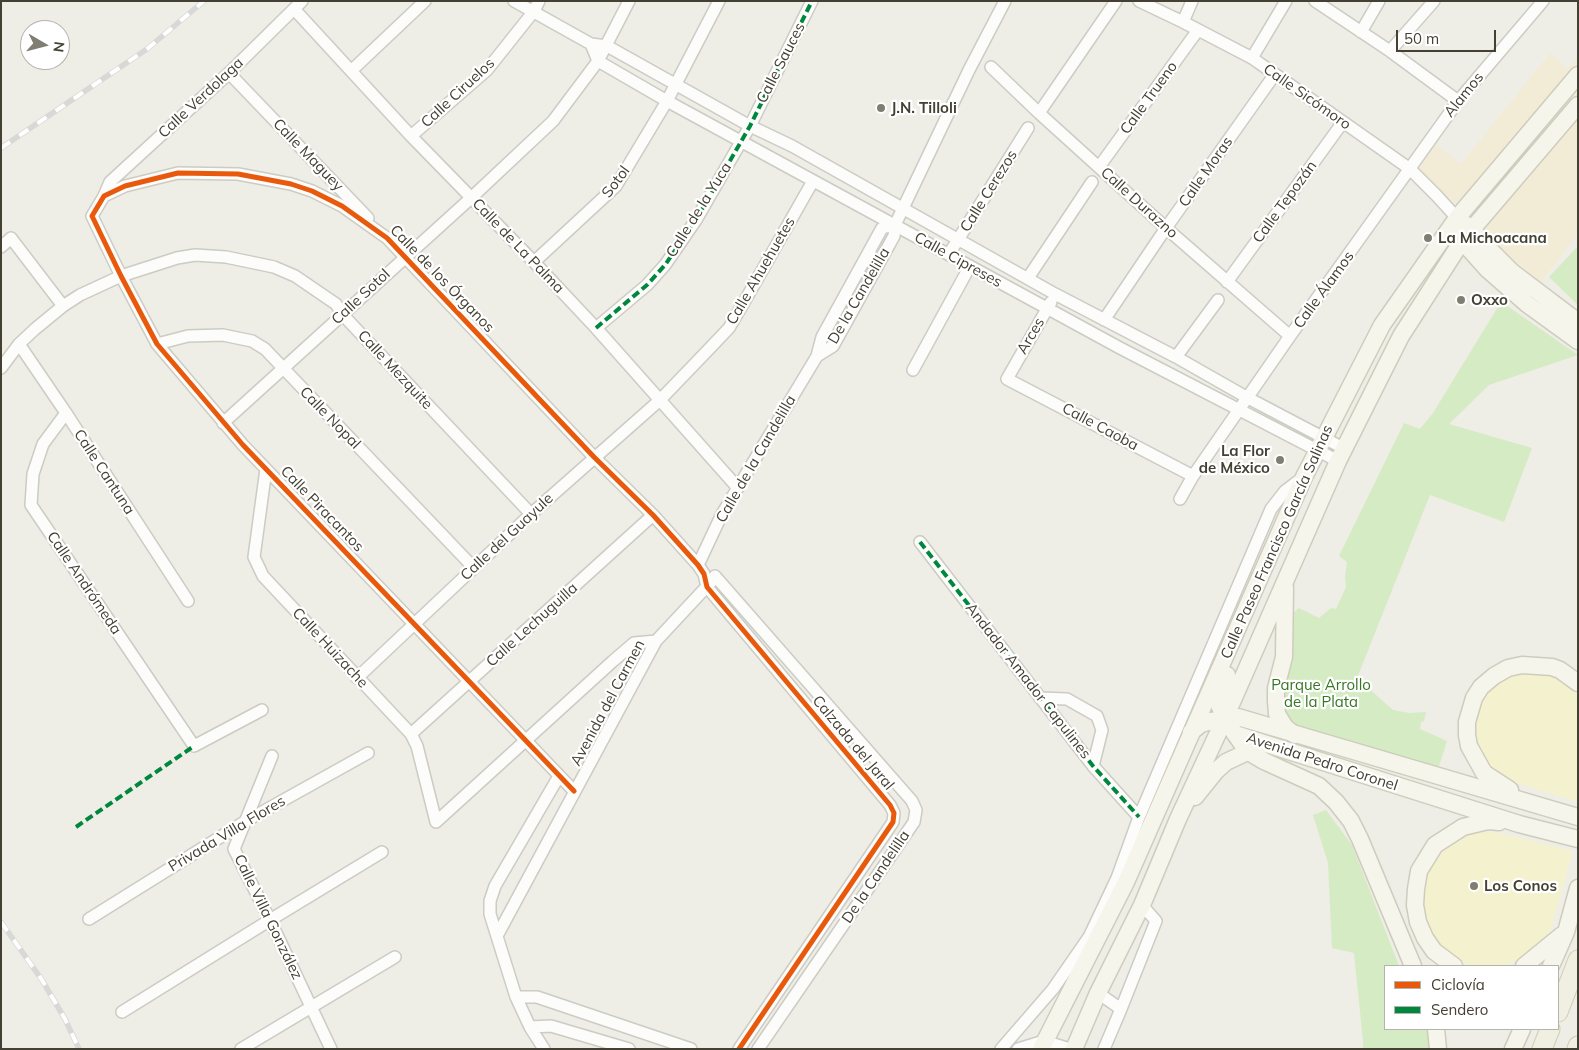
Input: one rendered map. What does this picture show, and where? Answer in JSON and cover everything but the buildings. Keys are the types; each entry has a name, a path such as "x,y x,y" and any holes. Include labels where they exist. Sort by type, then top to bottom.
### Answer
{"main road":[{"name":"Calle Paseo Francisco García Salinas","path":"1042,1045 1191,732 1304,477 1382,325 1457,218 1578,75"},
{"name":"Calle Paseo Francisco García Salinas","path":"1074,1049 1098,993 1142,905 1178,819 1225,718 1341,455 1401,336 1467,235 1578,105"},
{"path":"1457,218 1487,269 1532,298 1578,322"},
{"path":"1532,298 1578,341"},
{"path":"1191,732 1206,722 1225,718 1219,705 1220,694 1258,600 1270,555"},
{"path":"1285,581 1284,657 1276,688 1276,701 1277,714 1285,727 1294,735"},
{"path":"1531,802 1495,782 1484,773 1475,757 1467,735 1467,722 1472,704 1481,687 1494,676 1508,668 1522,665 1552,667 1560,670 1578,683"},
{"name":"Avenida Pedro Coronel","path":"1571,814 1294,735 1238,717 1225,718 1235,734 1270,746 1520,824 1578,839"},
{"path":"1235,734 1247,751 1264,761 1319,786 1336,802 1351,821 1360,838 1413,965"},
{"path":"1178,819 1216,771 1226,762 1247,751 1270,746"},
{"path":"1453,965 1434,951 1425,938 1418,922 1415,905 1420,871 1435,844 1463,827 1488,821 1520,824"},
{"path":"1551,965 1566,932 1578,888"},
{"path":"1525,965 1566,932"},
{"path":"1559,1009 1578,960"},
{"path":"1436,1030 1438,1049"},
{"path":"1513,1049 1522,1030"},
{"path":"1542,1049 1550,1030"}],"street":[{"path":"351,71 425,1"},
{"name":"Calle Cipreses","path":"514,1 536,6 591,44 607,46 750,126 792,146 1055,294 1176,357 1248,398 1320,444 1341,455"},
{"name":"Calle Sotol","path":"223,423 553,121 598,61 629,1"},
{"name":"Sotol","path":"534,262 616,186 667,101 719,1"},
{"name":"Calle Sauces","path":"750,126 812,1"},
{"name":"De la Candelilla","path":"817,356 833,346 894,236 895,225 903,208 969,70 1005,1"},
{"path":"1038,113 1116,1"},
{"name":"Calle Sicómoro","path":"1139,1 1252,58 1410,169 1457,218"},
{"path":"1183,22 1192,1"},
{"path":"1252,58 1286,1"},
{"path":"1315,1 1390,51 1458,101"},
{"path":"1361,32 1379,1"},
{"path":"1390,51 1434,1"},
{"name":"Alamos","path":"1410,169 1458,101 1544,1"},
{"name":"Calle de La Palma","path":"298,5 351,71 596,328 738,488"},
{"name":"Calle Verdolaga","path":"104,196 110,182 229,73 298,5"},
{"name":"Calle Ciruelos","path":"411,136 487,70 536,6"},
{"name":"Calle Trueno","path":"1099,167 1198,30"},
{"path":"591,44 598,61"},
{"name":"Calle Cipreses","path":"598,61 667,101 1047,309 1169,372 1239,411 1320,444"},
{"name":"Calle Durazno","path":"991,67 1038,113 1290,336"},
{"name":"Calle Maguey","path":"229,73 387,238"},
{"name":"Calle Moras","path":"1104,320 1166,228 1275,74"},
{"name":"Calle Tepozán","path":"1227,282 1344,122"},
{"name":"Calle de la Yuca","path":"596,328 647,285 665,265 696,220 750,126"},
{"name":"Calle Cerezos","path":"949,254 1028,128"},
{"name":"Calle Álamos","path":"1180,499 1193,476 1290,336 1410,169"},
{"name":"Calle de los Órganos","path":"104,196 125,186 178,172 238,174 290,184 312,191 342,206 387,238 594,457 706,571"},
{"name":"Calle Ahuehuetes","path":"660,400 729,328 813,180"},
{"path":"1028,278 1092,182"},
{"name":"Calle Piracantos","path":"104,196 92,216 157,344 223,423 574,791"},
{"path":"1,247 11,238 63,306"},
{"name":"Calle Mezquite","path":"1,368 19,344 63,306 80,295 121,276 178,258 195,255 226,256 274,267 295,276 336,304 342,314 531,514"},
{"path":"912,370 970,266"},
{"name":"Arces","path":"1007,379 1055,294"},
{"path":"1176,357 1218,300"},
{"name":"Calle Nopal","path":"157,344 188,336 223,335 252,341 266,349 474,568"},
{"name":"Calle Cantuna","path":"19,344 188,601"},
{"name":"Calle de la Candelilla","path":"706,571 722,514 817,356"},
{"name":"Calle Caoba","path":"1007,379 1193,476"},
{"name":"Calle del Guayule","path":"357,678 531,514 660,400"},
{"name":"Calle Andrómeda","path":"66,413 43,444 33,474 31,505 194,746 262,710"},
{"name":"Calle Huizache","path":"266,468 254,557 263,576 411,734 417,746 436,822 525,740"},
{"path":"1001,1049 1053,989 1089,937 1121,880 1139,817 1271,509 1285,491 1304,477"},
{"name":"Calle Lechuguilla","path":"411,734 653,515"},
{"name":"Andador Amador Capulines","path":"920,542 1093,766 1139,817"},
{"path":"706,571 707,587"},
{"name":"De la Candelilla","path":"706,571 912,801 916,810 914,822 758,1049"},
{"name":"Avenida del Carmen","path":"497,936 656,640 707,587"},
{"name":"Calzada del Jaral","path":"707,587 894,813 893,822 739,1049"},
{"path":"525,740 634,643 656,640"},
{"path":"1040,698 1067,699 1097,716 1102,730 1093,766"},
{"name":"Privada Villa Flores","path":"89,919 246,821 368,753"},
{"name":"Calle Villa González","path":"272,756 234,849 331,1049"},
{"path":"544,1049 530,1027 516,998 490,914 490,901 495,886 559,776"},
{"path":"122,1012 382,852"},
{"path":"1104,1049 1156,921 1142,905"},
{"path":"816,934 830,944"},
{"path":"241,1049 395,957"},
{"path":"1098,993 1121,1009"},
{"path":"516,998 537,997 690,1049"},
{"path":"530,1027 551,1026 629,1049"},
{"path":"1018,1049 1042,1045 1070,1049"}],"shaded area":[{"path":"1550,53 1567,69 1578,57 1578,234 1535,290 1449,198 1410,169 1430,140 1461,164"}],"green space":[{"path":"1578,246 1578,305 1549,277"},
{"name":"Parque Arrollo de la Plata","path":"1504,297 1503,303 1578,355 1489,385 1449,424 1532,448 1504,522 1430,495 1357,678 1393,710 1409,713 1426,712 1420,729 1447,741 1438,769 1298,729 1285,717 1281,701 1292,614 1299,608 1319,618 1331,608 1336,609 1346,587 1347,562 1339,556 1404,423 1420,429 1433,413"},
{"path":"1326,810 1352,845 1399,965 1384,965 1384,1030 1431,1030 1433,1049 1363,1049 1354,953 1332,948 1328,863 1313,815"}],"sand":[{"path":"1539,671 1557,676 1573,687 1578,693 1578,802 1510,781 1494,770 1482,755 1476,737 1477,717 1482,702 1492,688 1505,678 1520,672"},
{"path":"1495,832 1573,851 1551,929 1537,948 1519,961 1505,965 1471,965 1452,957 1435,942 1425,921 1421,898 1426,876 1437,855 1454,841 1474,833"}],"railway":[{"path":"1,148 147,49 204,1"},
{"path":"1,922 42,980 65,1019 79,1049"}],"marked path":[{"path":"596,328 647,285 665,265 696,220 750,126 812,1"},
{"path":"920,542 1093,766 1139,817"},
{"path":"76,827 194,746"}],"cycle path":[{"path":"574,791 243,445 157,344 92,216 104,196 125,186 178,173 238,174 291,184 312,191 342,206 387,238 594,457 653,515 698,565 704,574 707,587 890,805 894,813 893,822 739,1049"}],"place":[{"name":"J.N. Tilloli","path":"881,108"},
{"name":"La Michoacana","path":"1428,238"},
{"name":"Oxxo","path":"1461,300"},
{"name":"La Flor de México","path":"1280,460"},
{"name":"Los Conos","path":"1474,886"}]}
